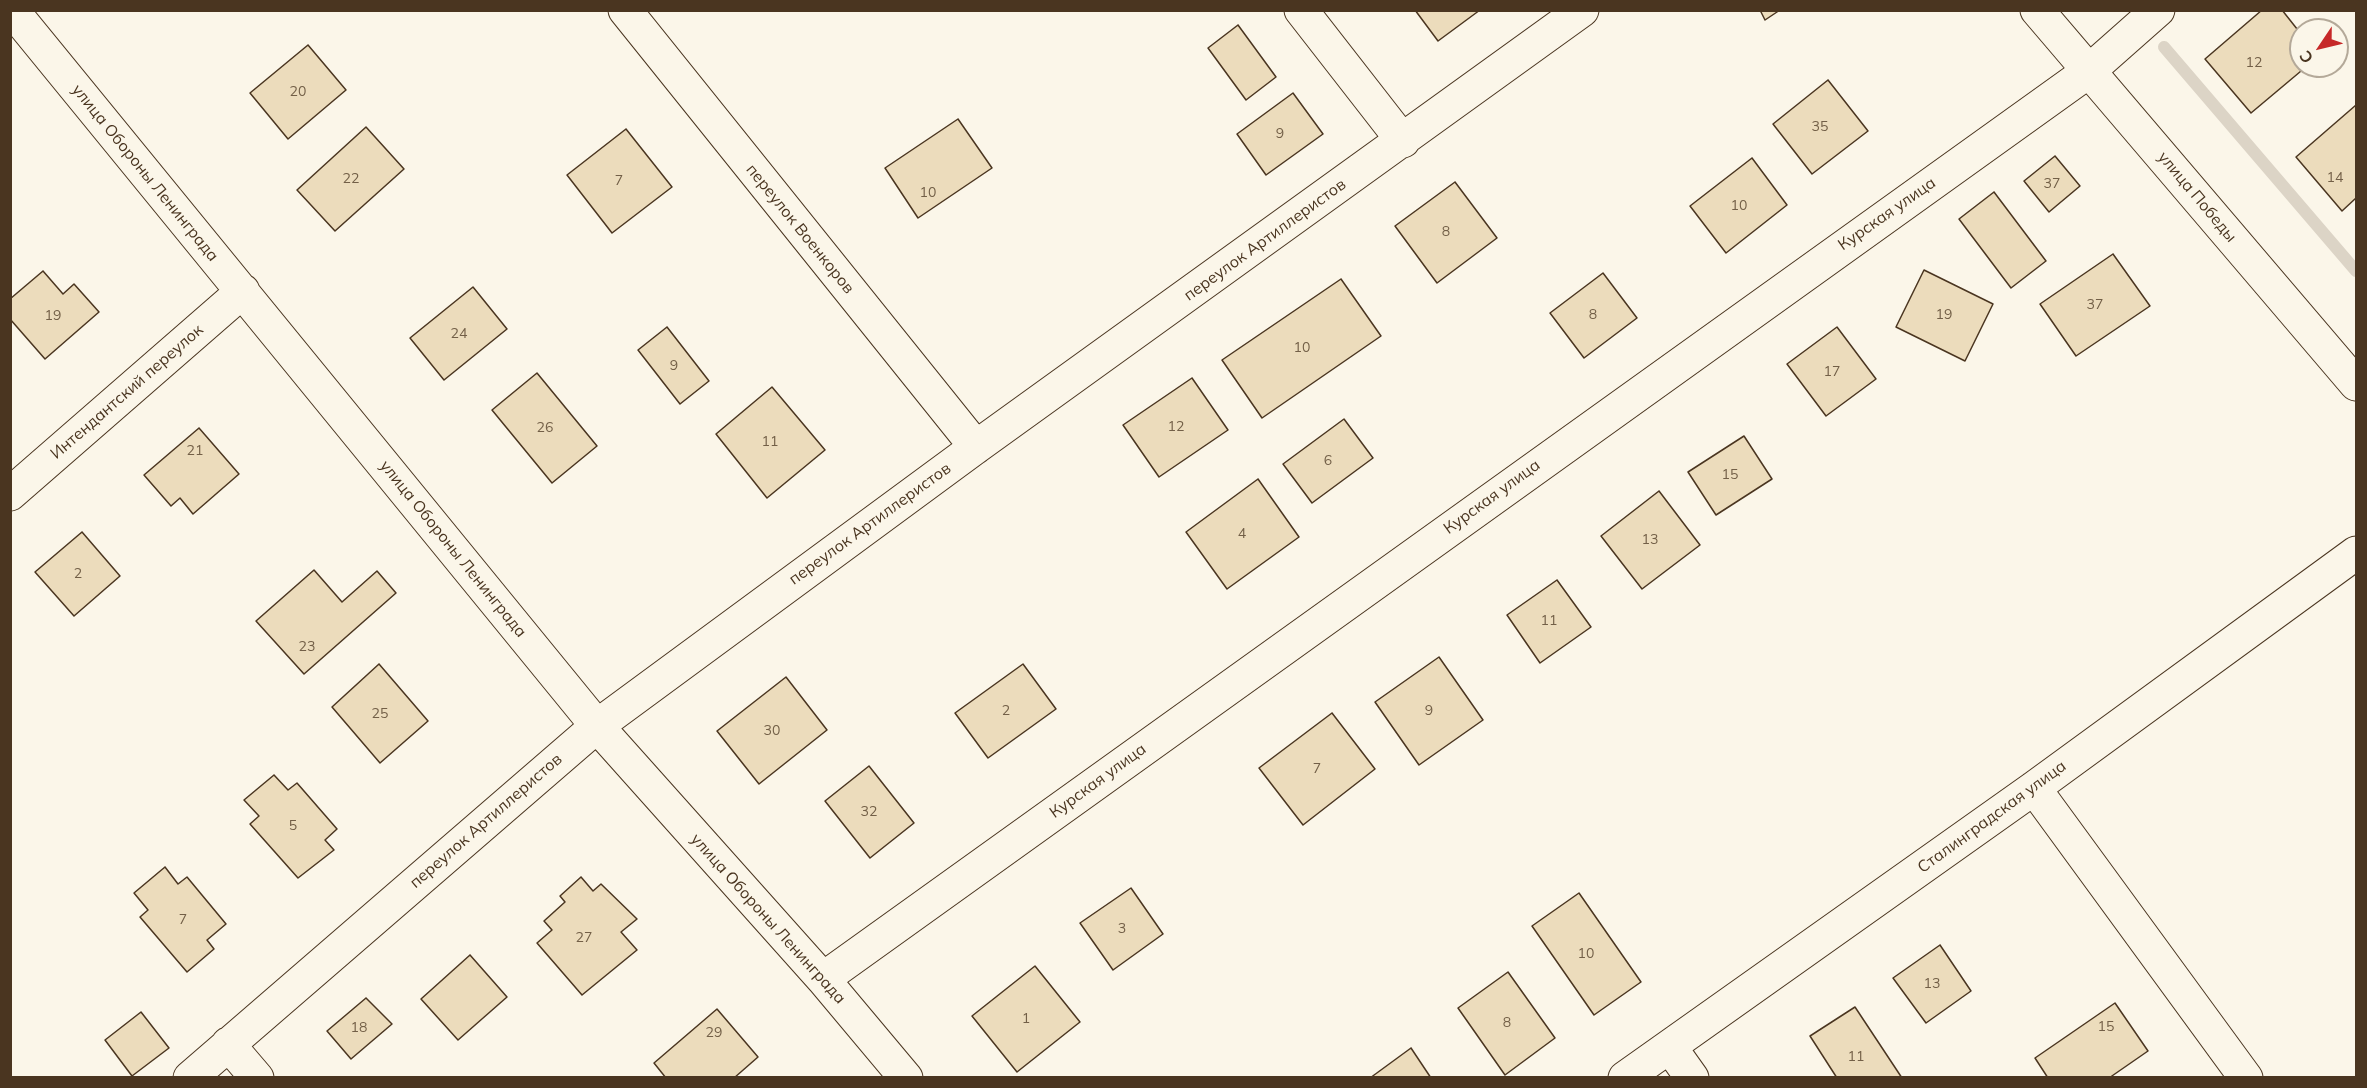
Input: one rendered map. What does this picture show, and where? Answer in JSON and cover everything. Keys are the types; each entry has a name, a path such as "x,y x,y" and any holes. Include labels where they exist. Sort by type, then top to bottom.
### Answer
{"street":[{"name":"улица Обороны Ленинграда","path":"12,10 597,726 823,979 906,1077"},
{"name":"переулок Военкоров","path":"625,10 976,447"},
{"path":"1301,10 1403,141"},
{"name":"переулок Артиллеристов","path":"189,1077 597,726 976,447 1582,10"},
{"name":"улица Победы","path":"2037,10 2356,384"},
{"name":"Курская улица","path":"823,979 2089,71 2158,10"},
{"name":"Интендантский переулок","path":"10,494 243,291"},
{"name":"Сталинградская улица","path":"1625,1077 2034,788 2356,554"},
{"path":"2034,788 2246,1077"},
{"path":"228,1044 257,1077"},
{"path":"1670,1047 1692,1077"}],"building":[{"path":"1415,10 1480,10 1438,41"},
{"path":"1760,10 1780,10 1765,20"},
{"path":"2262,10 2282,10 2289,19 2289,78 2293,78 2251,113 2205,59"},
{"path":"1238,25 1276,77 1246,100 1208,48"},
{"path":"308,45 346,90 288,139 250,93"},
{"path":"1828,80 1868,131 1812,174 1773,124"},
{"path":"1293,93 1323,134 1266,175 1237,134"},
{"path":"2356,105 2356,198 2342,211 2296,157"},
{"path":"958,119 992,168 918,218 885,168"},
{"path":"366,127 404,169 335,231 297,190"},
{"path":"626,129 672,187 612,233 567,175"},
{"path":"2055,156 2080,186 2049,212 2024,181"},
{"path":"1752,158 1787,205 1726,253 1690,206"},
{"path":"1455,182 1497,238 1437,283 1395,226"},
{"path":"1994,192 2046,261 2011,288 1959,219"},
{"path":"2113,254 2150,306 2076,356 2040,304"},
{"path":"1924,270 1993,304 1965,361 1896,327"},
{"path":"43,271 63,294 74,284 99,312 45,359 10,319 10,299"},
{"path":"1603,273 1637,318 1584,358 1550,313"},
{"path":"1341,279 1381,336 1262,418 1222,360"},
{"path":"473,287 507,329 444,380 410,338"},
{"path":"667,327 709,381 680,404 638,350"},
{"path":"1837,327 1876,379 1826,416 1787,364"},
{"path":"537,373 597,446 552,483 492,410"},
{"path":"1192,378 1228,430 1159,477 1123,425"},
{"path":"772,387 825,450 767,498 716,434"},
{"path":"1344,419 1373,458 1312,503 1283,464"},
{"path":"199,428 239,474 193,514 180,498 171,506 144,475"},
{"path":"1744,436 1772,479 1716,515 1688,472"},
{"path":"1258,479 1299,537 1227,589 1186,532"},
{"path":"1659,491 1700,545 1642,589 1601,536"},
{"path":"82,532 120,576 74,616 35,572"},
{"path":"314,570 342,602 377,571 396,593 304,674 256,621"},
{"path":"1557,580 1591,627 1540,663 1507,615"},
{"path":"1439,657 1483,720 1419,765 1375,702"},
{"path":"379,664 428,721 380,763 332,707"},
{"path":"1023,664 1056,709 988,758 955,713"},
{"path":"786,677 827,730 759,784 717,731"},
{"path":"1332,713 1375,769 1303,825 1259,768"},
{"path":"869,766 914,823 870,858 825,801"},
{"path":"274,775 288,790 297,783 337,829 325,840 334,850 298,878 250,824 259,816 244,800"},
{"path":"165,867 178,884 187,877 226,924 207,940 214,949 187,972 140,917 148,910 134,893"},
{"path":"581,877 593,891 601,884 637,919 621,932 637,950 582,995 537,943 552,930 544,921 565,902 560,896"},
{"path":"1131,888 1163,934 1113,970 1080,923"},
{"path":"1579,893 1641,982 1594,1015 1532,926"},
{"path":"1940,945 1971,991 1926,1023 1893,978"},
{"path":"470,955 507,997 458,1040 421,999"},
{"path":"1035,966 1080,1022 1017,1072 972,1016"},
{"path":"1508,972 1555,1038 1505,1075 1458,1008"},
{"path":"366,998 392,1024 351,1059 327,1031"},
{"path":"2115,1003 2148,1051 2109,1078 2048,1078 2035,1058"},
{"path":"1855,1007 1902,1078 1837,1078 1810,1036"},
{"path":"717,1009 758,1057 734,1078 666,1078 654,1063"},
{"path":"141,1012 169,1048 132,1076 105,1040"},
{"path":"1411,1048 1431,1078 1370,1078"}],"waterway":[{"path":"2164,47 2356,271"}]}
